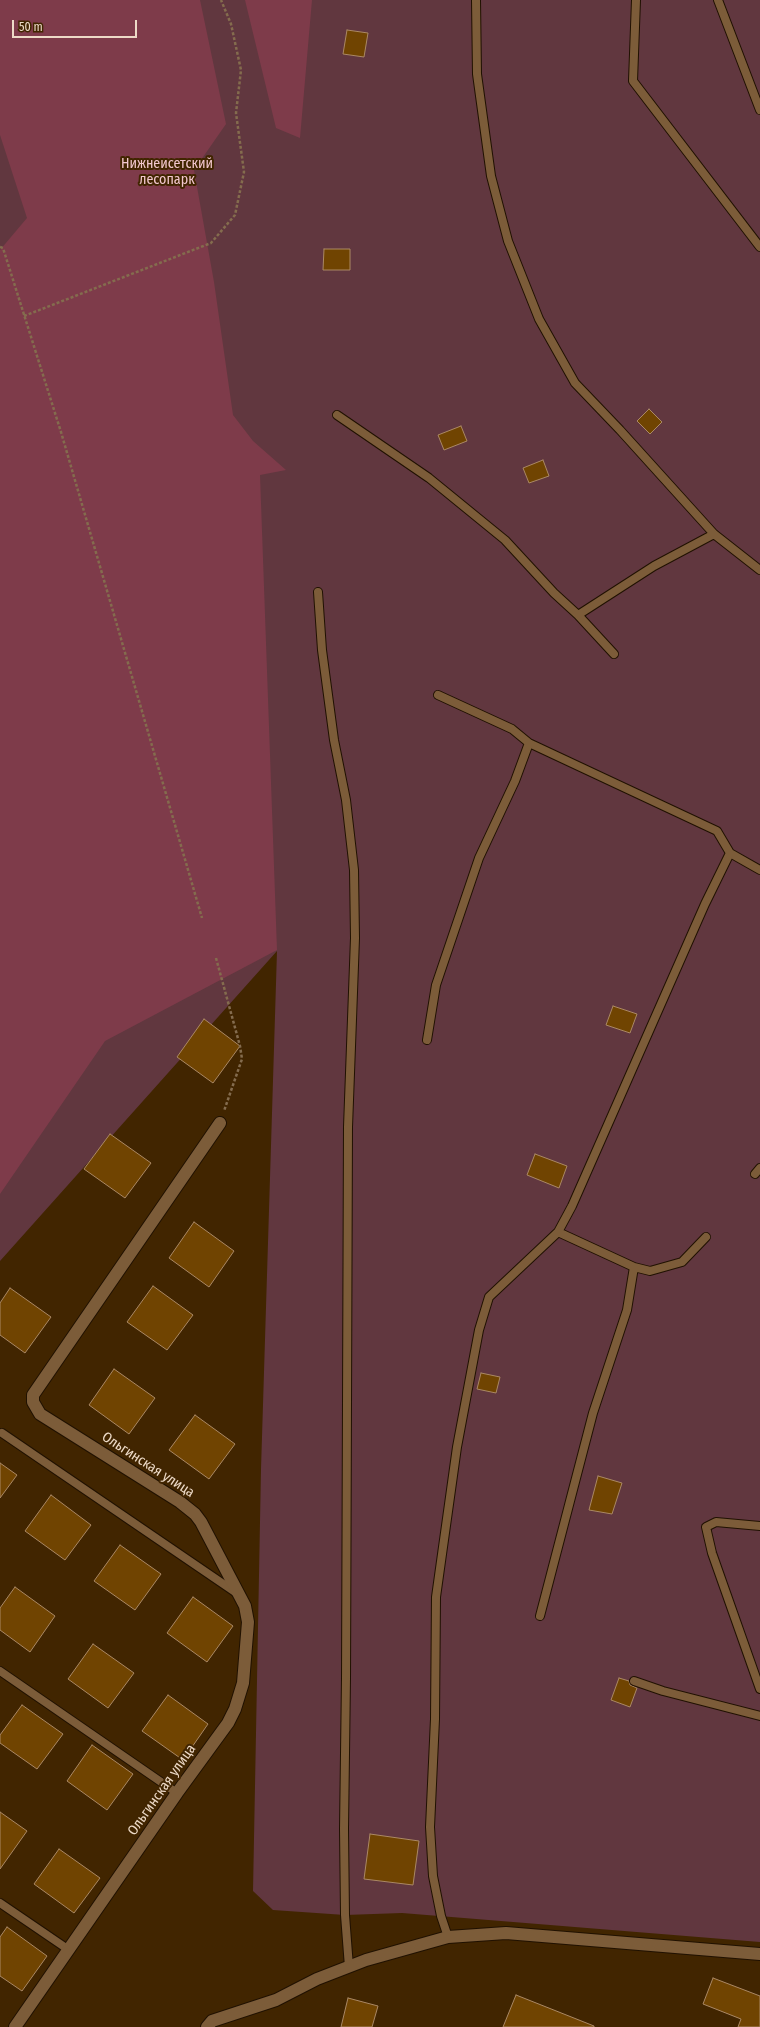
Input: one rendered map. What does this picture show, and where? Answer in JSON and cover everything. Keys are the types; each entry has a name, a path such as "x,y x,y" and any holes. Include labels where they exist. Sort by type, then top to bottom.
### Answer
{"street":[{"name":"Ольгинская улица","path":"15,2027 177,1793 228,1723 240,1695 244,1672 248,1622 242,1597 201,1522 192,1511 40,1414 33,1402 33,1395 220,1123"},
{"path":"207,2027 212,2022 276,2000 317,1979 349,1967 448,1937 506,1933 760,1954"}],"lane":[{"path":"476,0 477,74 491,176 508,241 539,319 575,383 620,430 714,534 760,570"},
{"path":"636,0 634,81 760,247"},
{"path":"718,0 760,110"},
{"path":"337,415 429,478 505,540 554,593 578,615 614,654"},
{"path":"578,615 654,566 714,534"},
{"path":"318,592 322,650 334,740 346,800 354,878 355,938 348,1127 344,1829 345,1915 349,1967"},
{"path":"438,695 512,730 528,744 716,832 730,853 760,870"},
{"path":"428,1040 436,985 479,858 514,780 528,744"},
{"path":"448,1937 441,1916 433,1876 430,1827 436,1598 457,1447 479,1330 489,1297 558,1232 572,1206 705,904 730,853"},
{"path":"558,1232 634,1267 650,1271 682,1262 706,1237"},
{"path":"540,1616 593,1413 627,1310 634,1267"},
{"path":"2,1433 242,1597"},
{"path":"760,1526 716,1522 706,1526 712,1553 760,1689"},
{"path":"0,1671 177,1793"},
{"path":"634,1681 663,1691 760,1716"},
{"path":"0,1903 69,1950"}],"path":[{"path":"24,316 211,243 235,215 244,172 236,113 241,70 230,24 221,0"},
{"path":"0,247 3,248 65,447 202,918"},
{"path":"216,958 240,1046 242,1059 220,1123"}],"green space":[{"path":"0,0 760,0 760,1942 402,1913 345,1915 273,1910 253,1891 261,1469 277,951 0,1261"},
{"name":"Нижнеисетский лесопарк","path":"0,0 200,0 226,124 194,170 214,282 233,415 253,441 286,470 260,475 277,950 105,1041 0,1194 0,250 27,218 0,135"},
{"path":"245,0 312,0 300,138 276,128"}],"building":[{"path":"347,30 368,33 364,57 343,54"},
{"path":"324,249 350,249 350,270 323,270"},
{"path":"649,409 662,422 650,434 637,421"},
{"path":"461,426 467,441 444,450 438,435"},
{"path":"543,460 549,476 529,483 523,468"},
{"path":"613,1006 637,1014 630,1033 606,1025"},
{"path":"204,1019 240,1046 213,1083 177,1057"},
{"path":"110,1134 151,1163 125,1198 84,1169"},
{"path":"535,1154 567,1166 559,1188 527,1175"},
{"path":"194,1222 234,1251 209,1287 169,1258"},
{"path":"153,1286 193,1315 167,1350 127,1322"},
{"path":"10,1288 51,1317 25,1353 0,1335 0,1303"},
{"path":"114,1369 155,1398 129,1434 89,1405"},
{"path":"481,1373 500,1377 496,1393 477,1389"},
{"path":"195,1415 235,1444 209,1479 169,1450"},
{"path":"0,1463 17,1475 0,1498"},
{"path":"598,1476 622,1483 612,1514 589,1510"},
{"path":"51,1495 91,1525 65,1560 25,1531"},
{"path":"120,1545 161,1574 135,1610 94,1581"},
{"path":"15,1587 55,1616 30,1652 0,1630 0,1608"},
{"path":"193,1597 233,1626 207,1662 167,1633"},
{"path":"93,1644 134,1673 108,1708 68,1679"},
{"path":"619,1678 629,1681 630,1685 637,1688 630,1707 611,1700"},
{"path":"168,1695 208,1724 183,1760 142,1731"},
{"path":"22,1705 63,1734 37,1769 0,1743 0,1735"},
{"path":"92,1745 133,1774 107,1810 67,1781"},
{"path":"0,1812 27,1831 0,1869"},
{"path":"370,1834 419,1841 413,1885 364,1879"},
{"path":"59,1849 100,1878 74,1913 34,1884"},
{"path":"7,1927 47,1956 22,1991 0,1976 0,1937"},
{"path":"713,1978 760,1996 760,2027 738,2027 741,2019 703,2004"},
{"path":"516,1995 594,2026 594,2027 503,2027"},
{"path":"348,1998 378,2006 372,2027 341,2027"}]}
